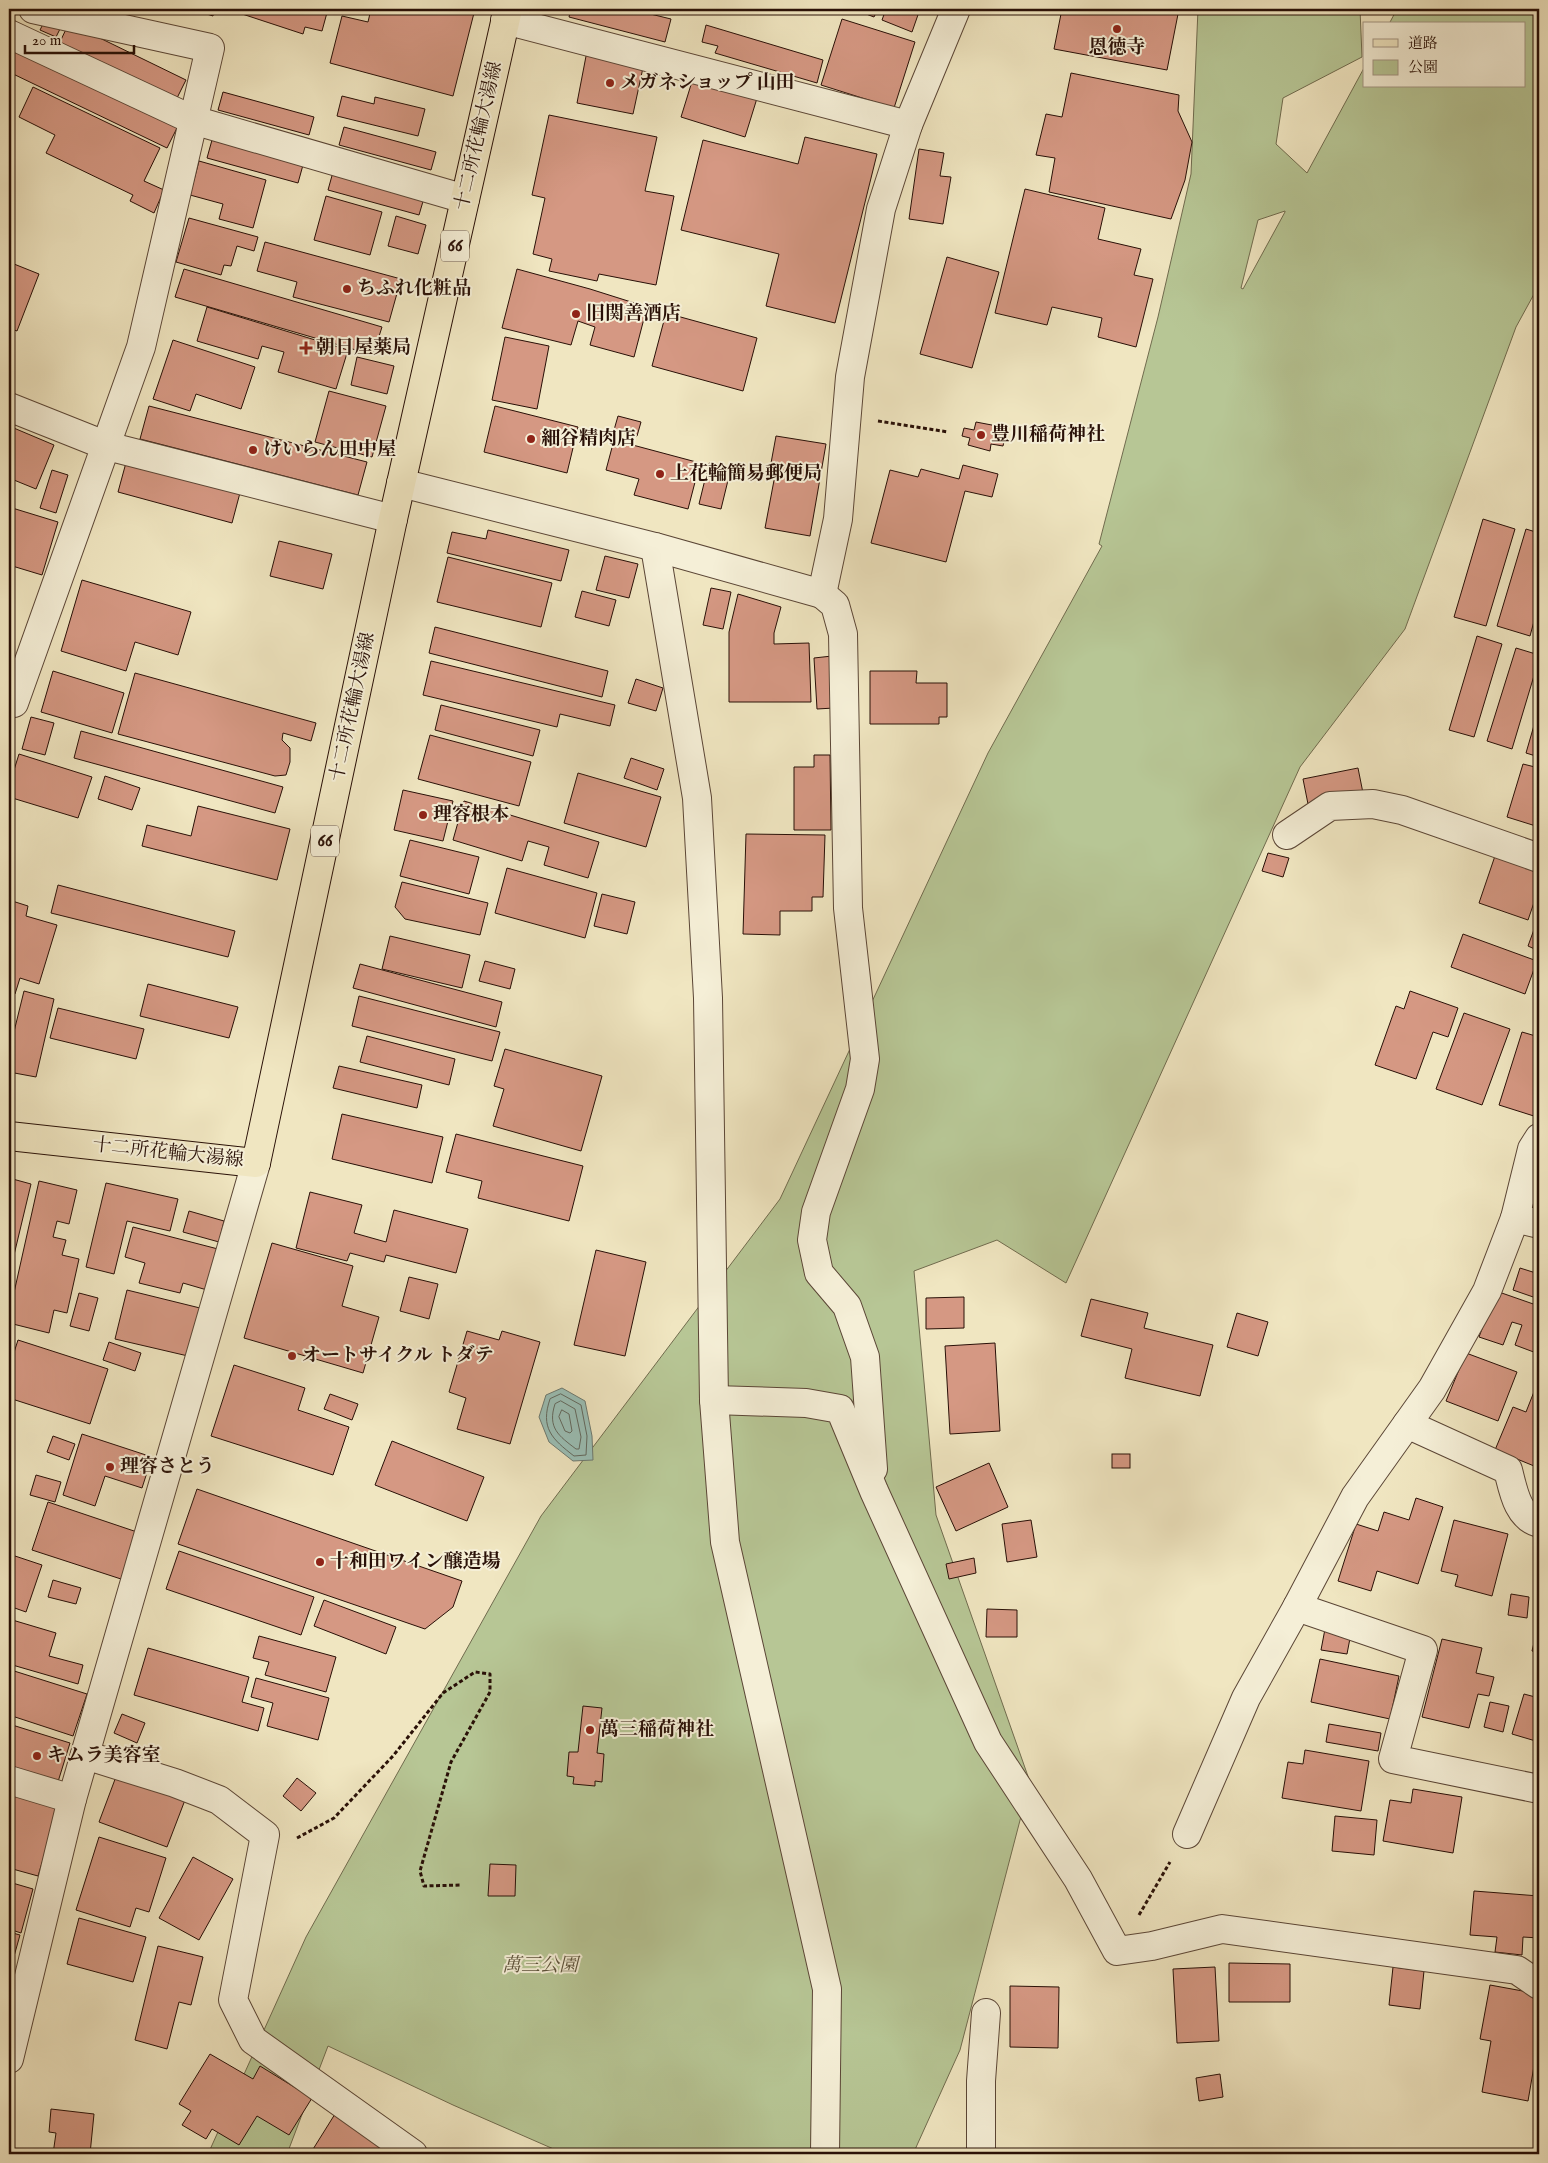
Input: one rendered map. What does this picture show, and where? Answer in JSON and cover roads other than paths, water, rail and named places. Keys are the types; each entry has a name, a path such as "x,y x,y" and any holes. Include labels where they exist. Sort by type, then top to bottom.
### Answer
{"main road":[{"name":"十二所花輪大湯線","path":"9,1136 256,1163 393,519 506,15"}],"street":[{"path":"9,701 14,703 141,347 210,48 33,9"},
{"path":"822,594 838,519 850,377 881,208 908,125 956,9"},
{"path":"506,15 908,125"},
{"path":"9,34 193,120 465,199"},
{"path":"9,407 107,446 393,519"},
{"path":"401,483 655,547 822,594 836,604 843,634 848,908 865,1059 860,1089 816,1212 812,1240 819,1273 847,1306 865,1357 874,1491"},
{"path":"655,547 697,798 708,998 714,1400 726,1542 827,1989 825,2154"},
{"path":"1287,835 1330,806 1373,804 1402,810 1539,858"},
{"path":"1187,1834 1246,1698 1355,1497 1432,1389 1527,1221 1532,1149 1539,1138"},
{"path":"9,2059 72,1799 256,1163"},
{"path":"714,1400 806,1402 840,1409 874,1491 988,1742 1078,1879 1118,1951 1152,1946 1222,1929 1517,1970 1539,1985"},
{"path":"1407,1424 1508,1470 1517,1503 1532,1521 1539,1523"},
{"path":"1297,1607 1423,1650 1392,1759 1539,1789"},
{"path":"85,1754 175,1783 219,1800 264,1835 233,2000 254,2040 412,2154"},
{"path":"9,1780 72,1799"},
{"path":"981,2154 981,2081 986,2012"}],"water":[{"path":"562,1388 585,1401 592,1436 593,1460 573,1461 549,1442 539,1417 546,1395"}],"place":[{"name":"恩徳寺","path":"1117,29"},
{"name":"メガネショップ 山田","path":"610,83"},
{"name":"ちふれ化粧品","path":"347,289"},
{"name":"旧関善酒店","path":"576,314"},
{"name":"朝日屋薬局","path":"306,348"},
{"name":"豊川稲荷神社","path":"981,435"},
{"name":"細谷精肉店","path":"531,439"},
{"name":"けいらん田中屋","path":"253,450"},
{"name":"上花輪簡易郵便局","path":"660,474"},
{"name":"理容根本","path":"423,815"},
{"name":"オートサイクル トダテ","path":"292,1356"},
{"name":"理容さとう","path":"110,1467"},
{"name":"十和田ワイン醸造場","path":"320,1562"},
{"name":"萬三稲荷神社","path":"590,1730"},
{"name":"キムラ美容室","path":"37,1756"}],"park label":[{"name":"萬三公園","path":"540,1966"}]}
